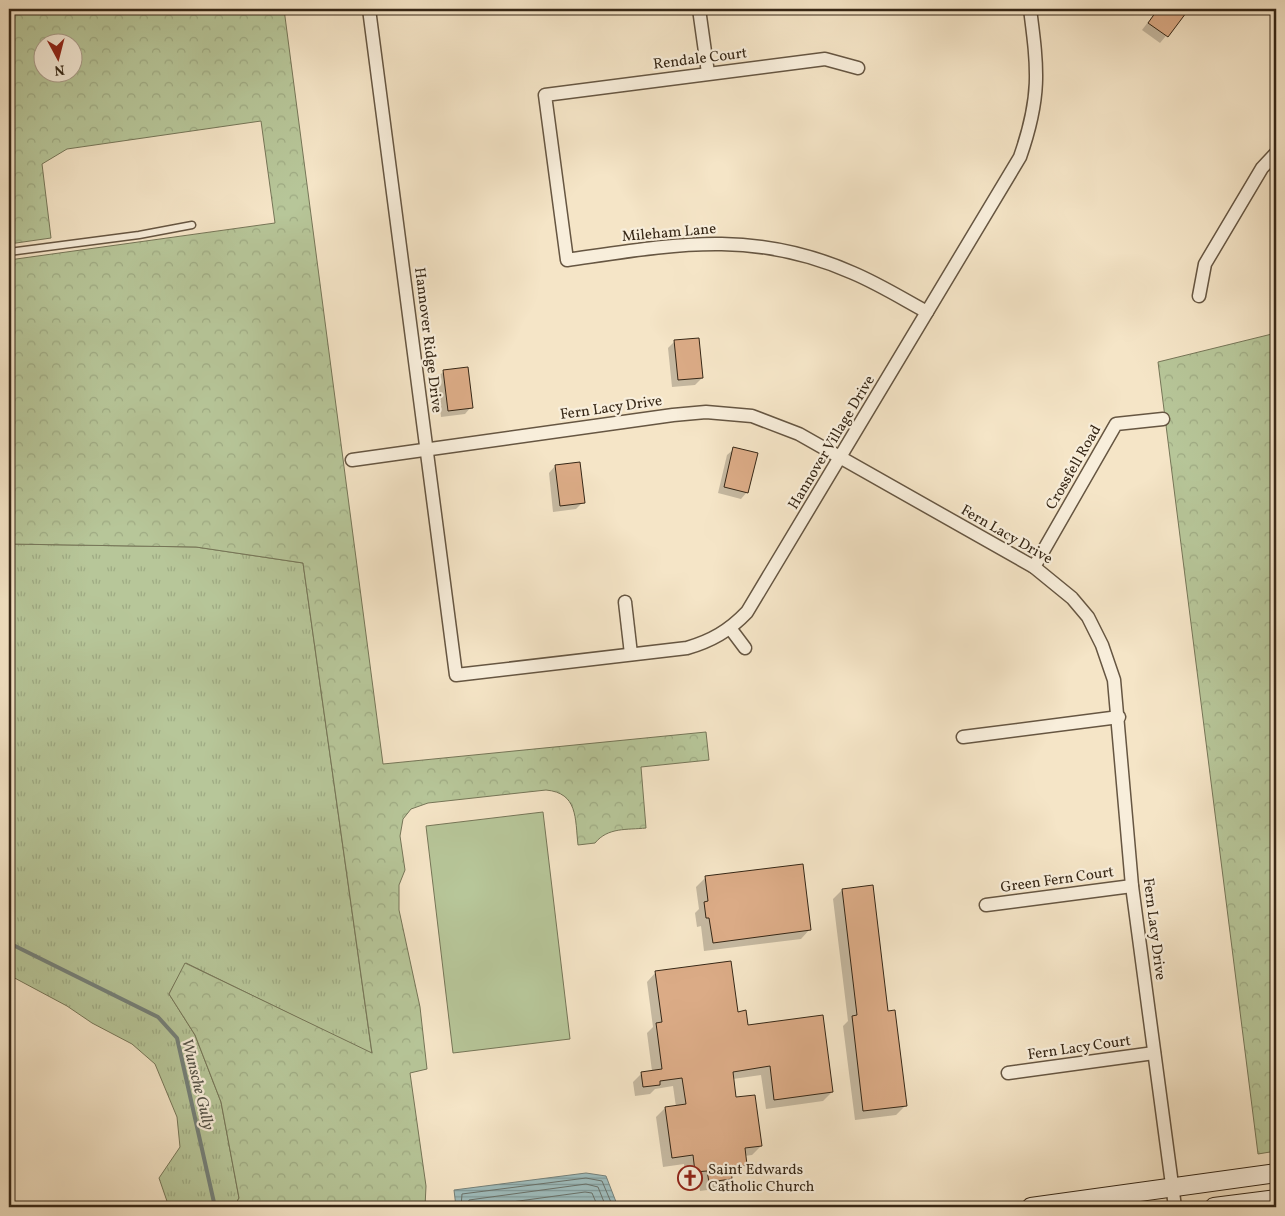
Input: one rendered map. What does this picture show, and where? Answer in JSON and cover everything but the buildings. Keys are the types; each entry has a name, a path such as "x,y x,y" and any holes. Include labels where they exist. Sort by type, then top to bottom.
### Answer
{"main road":[{"path":"1031,1207 1276,1174"},
{"path":"1214,1207 1276,1199"}],"street":[{"name":"Hannover Ridge Drive","path":"370,9 456,674"},
{"path":"699,9 708,73"},
{"name":"Hannover Village Drive","path":"456,674 687,648 711,640 730,628 755,601 1020,157 1032,124 1037,88 1037,61 1030,9"},
{"name":"Rendale Court","path":"545,94 826,58 858,68"},
{"name":"Mileham Lane","path":"545,94 567,260 686,244 753,245 797,253 854,273 927,312"},
{"path":"1199,296 1205,264 1262,168 1276,153"},
{"name":"Fern Lacy Drive","path":"352,460 706,412 752,416 799,434 1034,567 1066,592 1088,617 1102,645 1114,680 1119,717 1132,886 1175,1207"},
{"name":"Crossfell Road","path":"1034,567 1116,424 1163,419"},
{"path":"625,602 631,654"},
{"path":"730,628 745,648"},
{"path":"963,737 1119,717"},
{"name":"Green Fern Court","path":"986,905 1132,886"},
{"name":"Fern Lacy Court","path":"1008,1073 1154,1053"}],"lane":[{"path":"9,252 138,235 192,225"}],"green space":[{"path":"9,9 284,9 383,764 706,732 709,760 641,767 646,828 612,832 606,834 595,843 578,845 573,808 564,796 546,790 428,803 411,809 403,819 400,836 405,870 399,885 399,910 420,1007 427,1069 410,1073 426,1186 425,1207 234,1207 239,1198 221,1102 195,1035 169,994 185,963 372,1053 303,563 196,547 9,544 9,260 275,223 261,121 67,149 42,164 51,238 9,244"},
{"path":"1276,333 1276,1151 1258,1154 1158,362"},
{"path":"9,544 196,547 303,563 372,1054 186,963 169,994 195,1035 221,1102 239,1198 234,1207 169,1207 159,1178 180,1147 177,1117 155,1064 132,1044 9,975"},
{"path":"543,812 570,1039 453,1053 426,826"}],"water":[{"path":"586,1173 606,1176 618,1207 456,1207 454,1190"}],"waterway":[{"name":"Wunsche Gully","path":"9,943 158,1017 177,1038 215,1207"}],"place":[{"name":"Saint Edwards Catholic Church","path":"690,1178"}]}
